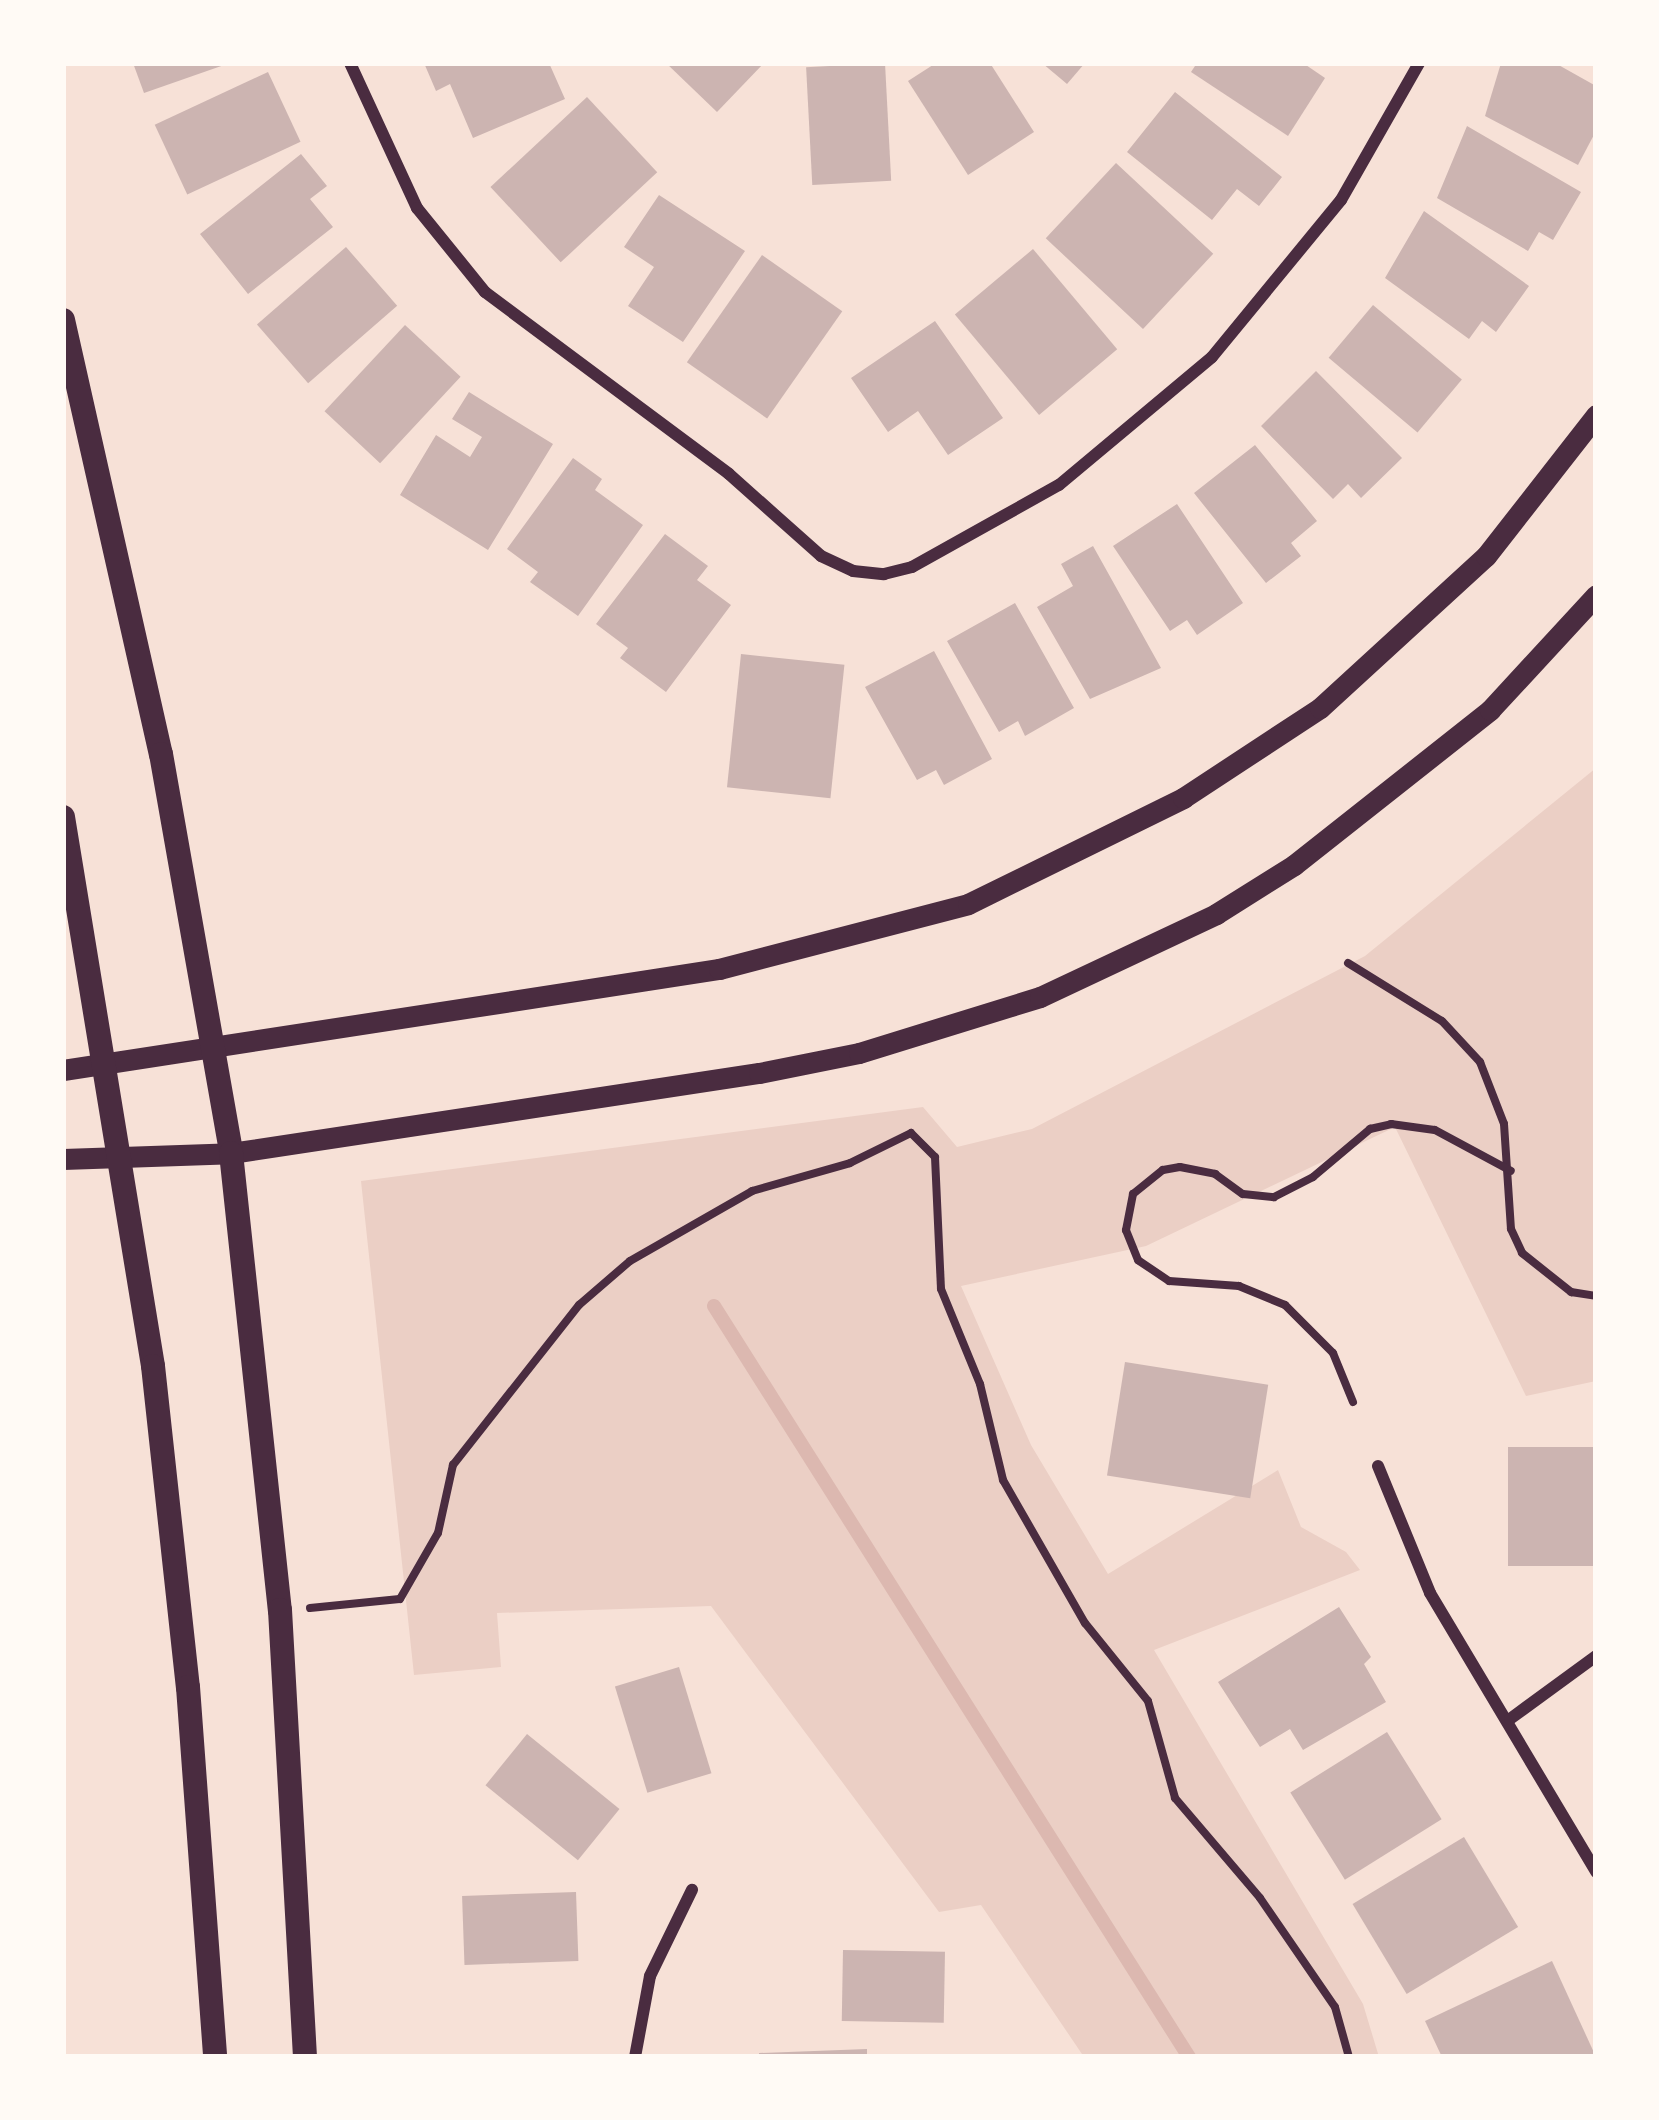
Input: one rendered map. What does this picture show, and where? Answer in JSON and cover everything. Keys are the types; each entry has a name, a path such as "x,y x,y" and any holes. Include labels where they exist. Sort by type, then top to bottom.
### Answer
{"main road":[{"path":"63,320 161,754 231,1153 280,1610 305,2057"},
{"path":"63,817 123,1154 172,1522 215,2057"}],"street":[{"path":"350,63 417,208 485,292 728,475 820,556 853,571 912,567 1059,484 1164,402 1298,261 1419,63"},
{"path":"63,1070 806,952 985,896 1184,798 1320,708 1486,556 1596,415"},
{"path":"63,1159 231,1153 760,1073 859,1054 1040,997 1216,914 1294,866 1490,710 1596,595"},
{"path":"1378,1466 1430,1593 1510,1719 1596,1871"},
{"path":"1510,1719 1596,1656"},
{"path":"635,2057 650,1976 692,1890"}],"path":[{"path":"1348,963 1442,1021 1480,1062 1495,1090 1511,1171 1511,1229 1522,1253 1571,1292 1596,1296"},
{"path":"1353,1402 1333,1352 1285,1305 1239,1286 1168,1281 1138,1260 1126,1230 1133,1194 1163,1170 1198,1168 1243,1194 1274,1197 1313,1177 1370,1130 1391,1124 1435,1130 1511,1171"},
{"path":"280,1610 400,1599 438,1533 453,1465 579,1305 630,1261 752,1191 850,1162 911,1133 934,1156 940,1289 980,1384 1003,1480 1084,1623 1148,1701 1175,1798 1260,1898 1335,2007 1349,2057"}],"shaded area":[{"path":"1596,768 1596,1381 1526,1396 1395,1127 1146,1246 961,1286 1031,1445 1108,1574 1278,1470 1301,1527 1346,1552 1360,1570 1154,1650 1363,2004 1379,2057 1084,2057 981,1905 939,1912 711,1606 497,1613 501,1667 414,1675 361,1181 923,1107 957,1147 1032,1129 1365,956"}],"building":[{"path":"133,63 227,63 227,64 144,93"},
{"path":"424,63 549,63 565,99 473,138 450,84 436,91"},
{"path":"666,63 764,63 717,112"},
{"path":"885,63 891,181 812,185 806,67"},
{"path":"936,63 990,63 1034,132 968,175 908,81"},
{"path":"1042,63 1085,63 1067,84"},
{"path":"1197,63 1303,63 1325,78 1288,136 1191,72"},
{"path":"1501,63 1555,63 1596,86 1596,131 1578,165 1485,116"},
{"path":"268,72 301,142 187,195 155,125"},
{"path":"1175,92 1282,177 1259,206 1237,189 1212,220 1127,152"},
{"path":"587,97 657,172 561,262 490,187"},
{"path":"1467,126 1581,192 1553,240 1539,232 1528,251 1437,198"},
{"path":"301,154 327,186 310,199 333,227 248,294 200,234"},
{"path":"1116,163 1213,254 1143,329 1046,238"},
{"path":"659,195 745,251 683,342 628,306 654,267 624,247"},
{"path":"1424,211 1529,286 1496,332 1482,321 1469,339 1385,278"},
{"path":"346,247 397,306 308,383 257,324"},
{"path":"1033,249 1117,349 1039,415 955,315"},
{"path":"762,255 842,311 767,419 687,362"},
{"path":"1373,305 1462,380 1418,432 1329,358"},
{"path":"935,321 1003,418 948,455 918,411 888,432 851,378"},
{"path":"405,325 461,377 380,463 325,411"},
{"path":"1316,371 1402,458 1361,498 1348,484 1333,499 1261,426"},
{"path":"469,392 553,444 488,550 400,495 436,435 470,457 482,437 452,419"},
{"path":"1255,445 1317,521 1291,543 1301,556 1266,583 1194,493"},
{"path":"573,458 602,479 595,490 643,525 578,616 530,582 538,572 507,549"},
{"path":"1177,504 1243,603 1197,635 1187,620 1170,631 1113,546"},
{"path":"665,534 708,566 697,580 731,605 666,692 620,658 628,648 596,624"},
{"path":"1093,546 1161,668 1090,699 1037,607 1073,586 1061,564"},
{"path":"1015,603 1074,708 1025,736 1018,721 999,732 947,641"},
{"path":"934,651 992,759 944,785 936,770 917,780 865,687"},
{"path":"741,654 844,665 830,798 727,787"},
{"path":"1125,1362 1268,1385 1250,1498 1107,1476"},
{"path":"1508,1447 1596,1447 1596,1566 1508,1566"},
{"path":"1339,1607 1371,1657 1364,1664 1386,1702 1303,1750 1290,1729 1260,1747 1218,1682"},
{"path":"679,1667 711,1773 647,1793 615,1687"},
{"path":"1387,1732 1442,1819 1345,1880 1290,1792"},
{"path":"527,1734 619,1809 578,1860 485,1785"},
{"path":"1464,1837 1518,1927 1407,1994 1353,1904"},
{"path":"576,1892 578,1961 464,1965 462,1896"},
{"path":"843,1950 945,1952 944,2023 842,2021"},
{"path":"1552,1961 1596,2057 1442,2057 1425,2021"},
{"path":"867,2049 867,2057 759,2057 759,2053"}],"waterway":[{"path":"714,1306 1189,2057"}]}
